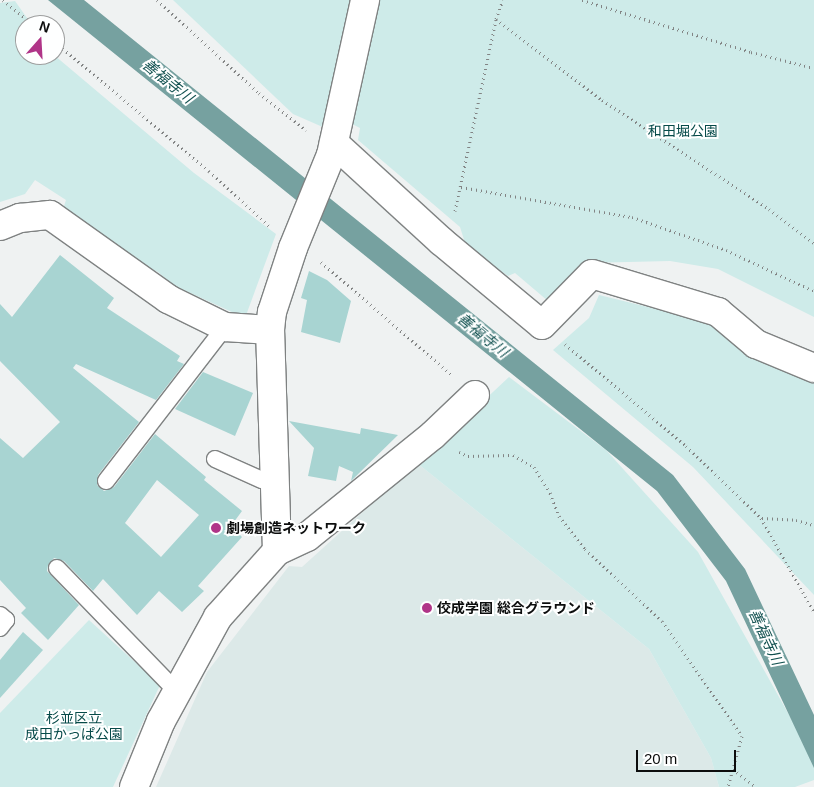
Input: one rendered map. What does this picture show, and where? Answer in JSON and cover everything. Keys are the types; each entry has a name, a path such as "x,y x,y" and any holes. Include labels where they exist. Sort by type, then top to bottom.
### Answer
{"street":[{"path":"277,551 270,330 272,312 295,242 332,149 366,0"},
{"path":"332,149 542,324 592,274 718,312 756,344 814,368"},
{"path":"0,226 20,218 50,215 168,299 225,327 270,330"},
{"path":"134,787 176,691 218,617 277,551 307,537 433,435 475,395"}],"lane":[{"path":"106,481 225,327"},
{"path":"216,459 262,480 274,482"},
{"path":"57,568 176,691"},
{"path":"0,615 6,620 0,628"}],"path":[{"path":"2,0 21,15"},
{"path":"157,0 259,92 332,149"},
{"path":"446,245 461,187 496,20 503,0"},
{"path":"582,0 751,52 814,68"},
{"path":"496,20 602,100 769,209 814,243"},
{"path":"65,50 295,242 324,263 475,395"},
{"path":"461,187 632,217 726,250 814,291"},
{"path":"542,324 686,446 761,518 814,612"},
{"path":"433,435 443,444 468,456 513,456 534,467 550,493 559,516 585,549 662,621 742,736 728,787"},
{"path":"761,518 796,520 814,525"},
{"path":"733,769 756,787"}],"shaded area":[{"name":"佼成学園 総合グラウンド","path":"417,463 649,649 711,758 719,787 156,787 207,672 289,566 302,567"}],"green space":[{"path":"173,0 350,0 325,128 293,114"},
{"name":"和田堀公園","path":"376,0 814,0 814,317 718,269 670,261 586,263 548,301 515,273 508,276 466,246 460,227 358,140 360,128 350,123"},
{"path":"15,1 25,15 15,15 15,65 65,64 194,173 276,234 245,318 173,285 158,272 128,258 63,209 66,200 35,180 25,194 0,202 0,3"},
{"path":"599,295 709,322 746,354 814,382 814,595 693,467 553,350 589,318"},
{"path":"509,377 606,450 698,552 793,722 814,767 814,780 795,787 719,787 711,758 649,649 417,463"},
{"name":"杉並区立 成田かっぱ公園","path":"89,620 160,685 113,787 0,787 0,713"}],"water":[{"name":"善福寺川","path":"48,0 84,0 673,475 745,569 814,715 814,768 726,581 657,491"}],"building":[{"path":"60,255 114,298 107,308 180,356 177,361 184,364 156,400 76,364 73,368 139,422 98,475 97,485 104,491 114,487 155,434 206,477 204,480 242,511 231,526 242,537 198,586 204,591 182,612 159,591 137,615 103,579 93,591 64,561 54,558 48,565 47,571 79,605 48,640 21,613 26,608 0,580 0,438 23,458 60,422 0,361 0,304 12,317","holes":["157,480 199,515 161,557 125,523"]},
{"path":"309,271 327,280 351,301 340,343 301,332 307,300 301,298"},
{"path":"203,372 253,393 235,436 175,409"},
{"path":"289,421 360,434 361,428 398,435 351,481 353,472 339,466 336,481 308,476 314,448"},
{"path":"23,632 43,650 0,698 0,660"}],"place":[{"name":"劇場創造ネットワーク","path":"216,528"},
{"name":"佼成学園 総合グラウンド","path":"427,608"}]}
